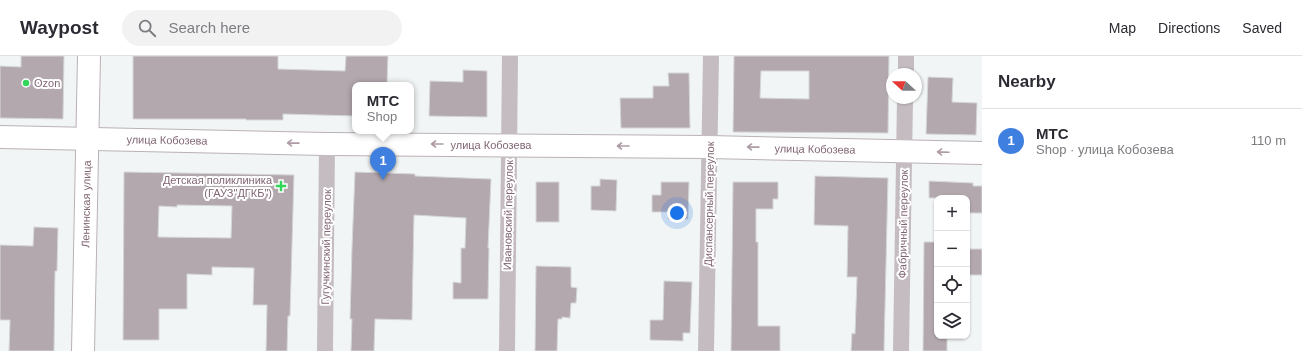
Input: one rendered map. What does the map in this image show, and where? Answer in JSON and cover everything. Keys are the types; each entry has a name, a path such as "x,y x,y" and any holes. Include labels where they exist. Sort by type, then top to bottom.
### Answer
{"main road":[{"name":"Ленинская улица","path":"83,351 89,56"},
{"name":"улица Кобозева","path":"0,137 327,144 904,150 982,153"}],"street":[{"name":"Ивановский переулок","path":"507,351 510,56"},
{"name":"Диспансерный переулок","path":"706,351 710,147 710,56"},
{"path":"906,56 906,68"},
{"name":"Фабричный переулок","path":"901,351 905,104"},
{"name":"Гугучкинский переулок","path":"325,351 327,144"}],"building":[{"path":"21,56 64,56 63,119 0,118 0,66 21,67"},
{"path":"133,56 278,56 278,69 345,71 346,56 388,56 387,82 352,82 352,116 283,114 283,120 133,119"},
{"path":"734,56 889,56 889,68 886,68 886,104 888,104 888,133 733,132","holes":["761,71 809,71 809,99 760,98"]},
{"path":"463,70 487,71 487,117 429,116 430,81 463,82"},
{"path":"668,73 689,73 690,128 621,128 620,98 653,98 653,86 669,86"},
{"path":"928,77 953,78 952,102 977,103 976,135 926,134"},
{"path":"124,172 294,175 290,316 288,316 287,351 266,351 267,305 253,305 254,268 212,267 212,275 187,274 187,309 159,309 159,340 123,340","holes":["159,206 232,206 231,238 158,237"]},
{"path":"355,172 491,179 488,248 488,299 453,299 453,282 461,283 461,248 465,248 466,218 414,215 412,320 375,319 374,351 351,351 352,319 350,319"},
{"path":"815,176 888,178 884,351 851,351 852,333 855,334 857,277 847,277 848,226 814,225"},
{"path":"600,179 617,180 616,211 591,210 591,186 600,186"},
{"path":"929,181 973,183 973,186 982,186 982,213 970,213 970,195 934,195 934,198 929,198"},
{"path":"536,182 559,182 559,222 536,222"},
{"path":"661,182 689,182 688,219 668,219 668,212 652,212 652,195 661,195"},
{"path":"733,182 778,182 778,199 773,199 773,209 756,209 756,242 758,242 758,326 780,326 780,351 731,351"},
{"path":"34,227 58,228 57,271 55,271 54,351 9,351 10,320 0,320 0,245 33,246"},
{"path":"924,242 934,242 934,339 947,339 947,351 923,351"},
{"path":"970,249 982,249 982,275 970,275"},
{"path":"536,266 571,267 571,287 577,288 576,303 571,303 570,318 562,317 562,319 558,319 557,351 535,351"},
{"path":"664,281 692,282 690,333 683,333 683,341 650,340 650,320 663,320"}],"place":[{"name":"Ozon","path":"26,83"},
{"name":"МТС","path":"383,180"},
{"name":"Детская поликлиника (ГАУЗ\"ДГКБ\")","path":"281,186"}]}
